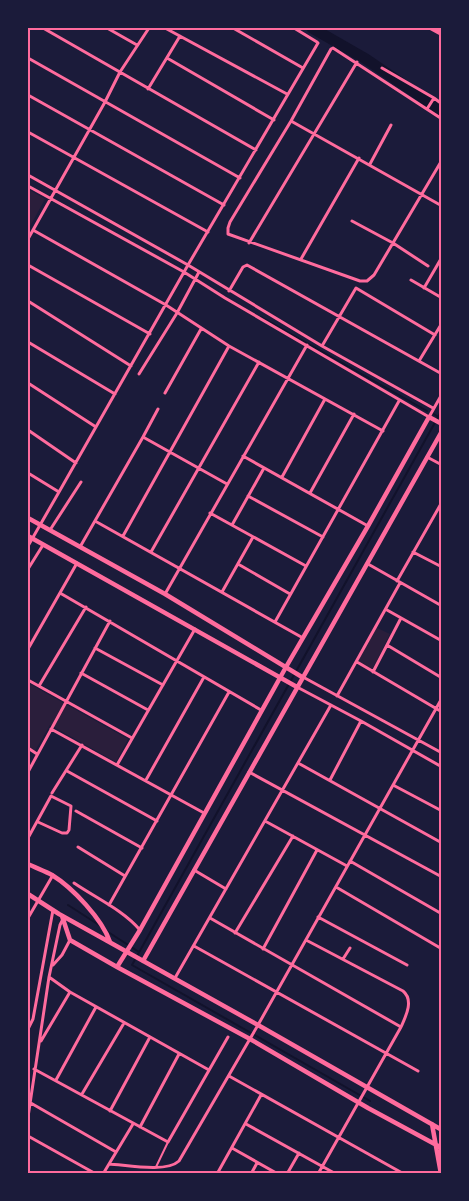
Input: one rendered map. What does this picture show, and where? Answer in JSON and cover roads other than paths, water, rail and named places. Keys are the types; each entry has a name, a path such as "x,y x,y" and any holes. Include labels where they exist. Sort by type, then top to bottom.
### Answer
{"street":[{"path":"43,28 256,150"},
{"path":"107,28 137,45"},
{"path":"28,239 120,72 149,28"},
{"path":"165,28 288,94"},
{"path":"233,28 303,68"},
{"path":"28,546 30,537 41,526 318,42 294,28"},
{"path":"431,28 442,34"},
{"path":"148,89 180,36"},
{"path":"442,119 357,62 333,48 331,49 291,121 228,226 228,234 360,281 367,281 374,276 420,194 442,160"},
{"path":"28,58 240,178"},
{"path":"168,58 274,120"},
{"path":"250,242 357,62"},
{"path":"382,68 442,104"},
{"path":"28,95 224,205"},
{"path":"427,109 433,99"},
{"path":"291,121 442,206"},
{"path":"370,164 391,125"},
{"path":"28,132 208,232"},
{"path":"301,259 359,158"},
{"path":"28,175 189,265 322,346 433,408"},
{"path":"28,186 177,268 399,401 442,424"},
{"path":"352,221 428,266"},
{"path":"33,230 167,305 229,346 383,430"},
{"path":"424,288 442,258"},
{"path":"177,268 181,261"},
{"path":"28,265 150,334"},
{"path":"229,291 245,265 442,374"},
{"path":"140,374 194,278 200,272"},
{"path":"411,280 442,298"},
{"path":"322,346 356,288 435,334"},
{"path":"28,301 131,366"},
{"path":"419,361 442,324"},
{"path":"165,393 201,329"},
{"path":"28,342 115,394"},
{"path":"165,594 307,345"},
{"path":"123,536 229,346"},
{"path":"151,552 259,362"},
{"path":"28,383 96,427"},
{"path":"117,967 140,930 261,710 282,679 303,638 442,394"},
{"path":"282,477 325,399"},
{"path":"275,622 399,401"},
{"path":"81,546 158,409"},
{"path":"310,493 354,414"},
{"path":"28,430 76,463"},
{"path":"141,960 194,870 295,686 368,564 442,431"},
{"path":"143,436 227,484"},
{"path":"243,456 368,526"},
{"path":"427,456 442,465"},
{"path":"232,525 264,468"},
{"path":"28,473 60,492"},
{"path":"49,530 81,482"},
{"path":"248,496 323,537"},
{"path":"337,696 386,610 413,552 442,502"},
{"path":"210,513 306,566"},
{"path":"28,518 165,594 301,676 442,753"},
{"path":"95,521 303,638"},
{"path":"30,537 442,767"},
{"path":"222,592 253,537"},
{"path":"28,569 42,544"},
{"path":"413,552 441,566"},
{"path":"28,649 76,563"},
{"path":"238,564 290,594"},
{"path":"368,564 442,606"},
{"path":"60,593 261,710"},
{"path":"39,686 86,607"},
{"path":"386,610 442,641"},
{"path":"372,672 401,618"},
{"path":"28,772 110,621"},
{"path":"117,765 195,629"},
{"path":"387,645 442,678"},
{"path":"95,648 163,684"},
{"path":"356,662 442,712"},
{"path":"81,673 148,710"},
{"path":"146,780 204,677"},
{"path":"28,680 132,738"},
{"path":"109,905 229,692"},
{"path":"109,1164 156,1167 170,1166 179,1161 258,1026 442,698"},
{"path":"176,978 331,705"},
{"path":"330,780 362,721"},
{"path":"50,729 204,813"},
{"path":"28,838 51,795 82,746"},
{"path":"28,748 37,754"},
{"path":"298,762 442,843"},
{"path":"67,771 157,821"},
{"path":"249,772 442,877"},
{"path":"393,785 442,811"},
{"path":"38,822 62,833 67,833 69,830 71,806 51,795"},
{"path":"76,811 142,848"},
{"path":"265,821 347,866"},
{"path":"235,933 293,836"},
{"path":"78,847 125,876"},
{"path":"263,949 317,850"},
{"path":"350,861 442,914"},
{"path":"28,864 53,875 74,893 104,928 110,942"},
{"path":"194,870 226,889"},
{"path":"28,918 53,875"},
{"path":"74,884 109,905 134,923 140,930"},
{"path":"336,887 442,949"},
{"path":"28,894 63,918 110,942 129,949 141,960 176,978 366,1090 442,1130"},
{"path":"28,1029 33,1019 53,910"},
{"path":"318,917 407,965"},
{"path":"63,918 70,940 250,1038 442,1148"},
{"path":"28,1117 49,977 63,918"},
{"path":"210,918 401,1027"},
{"path":"52,966 62,955 70,940"},
{"path":"306,940 403,991 407,994 409,1002 401,1027 318,1174"},
{"path":"194,946 418,1071"},
{"path":"343,959 350,948"},
{"path":"49,977 70,992 209,1070"},
{"path":"40,1042 70,992"},
{"path":"56,1080 96,1007"},
{"path":"82,1094 124,1023"},
{"path":"110,1111 150,1037"},
{"path":"34,1069 168,1142 228,1037"},
{"path":"140,1128 179,1054"},
{"path":"229,1076 404,1174"},
{"path":"217,1174 261,1095"},
{"path":"30,1102 116,1152"},
{"path":"103,1174 133,1124"},
{"path":"246,1124 336,1174"},
{"path":"432,1124 441,1174"},
{"path":"28,1136 96,1174"},
{"path":"232,1148 278,1174"},
{"path":"287,1174 298,1152"},
{"path":"251,1174 257,1163"}],"lane":[{"path":"156,1167 168,1142"}],"waterway":[{"path":"312,28 366,59 442,111"},
{"path":"261,317 427,411"},
{"path":"370,1101 132,965 442,410"},
{"path":"432,413 442,419"},
{"path":"68,905 99,925"},
{"path":"105,930 139,952"}]}
